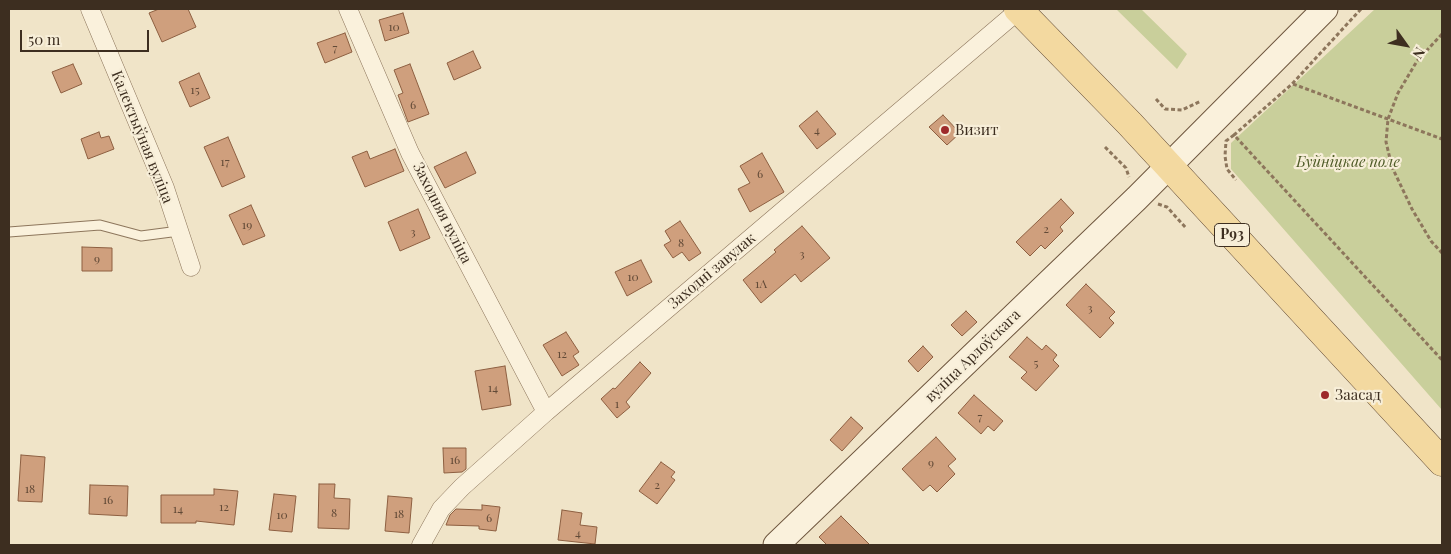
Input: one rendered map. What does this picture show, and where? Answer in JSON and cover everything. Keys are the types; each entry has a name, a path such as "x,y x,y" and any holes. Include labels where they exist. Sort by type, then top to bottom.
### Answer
{"main road":[{"name":"Р93","path":"1018,9 1130,124 1442,462"}],"street":[{"name":"Калектыўная вуліца","path":"90,9 164,188 191,267"},
{"name":"Заходняя вуліца","path":"348,9 410,153 546,412"},
{"name":"Заходні завулак","path":"421,545 441,509 462,487 546,412 1018,9"},
{"name":"вуліца Арлоўскага","path":"776,545 1168,167 1325,9"}],"lane":[{"path":"9,232 100,225 141,236 179,230"}],"path":[{"path":"1236,180 1227,169 1225,156 1226,141 1292,84 1361,9"},
{"path":"1442,34 1417,61 1398,93 1388,119 1386,142 1392,167 1412,209 1431,241 1442,253"},
{"path":"1292,84 1442,139"},
{"path":"1156,99 1165,108 1182,110 1201,101"},
{"path":"1234,135 1442,360"},
{"path":"1105,146 1126,168 1129,178"},
{"path":"1154,202 1167,207 1186,228"}],"green space":[{"path":"1116,9 1141,9 1187,54 1177,69"},
{"name":"Буйніцкае поле","path":"1375,9 1442,9 1442,410 1231,169 1231,143"}],"building":[{"path":"159,9 188,9 196,27 162,42 149,13"},
{"path":"403,13 409,33 385,41 379,20"},
{"path":"345,33 352,52 325,63 317,43"},
{"path":"473,51 481,68 454,80 447,63"},
{"path":"73,64 82,84 61,93 52,72"},
{"path":"410,64 429,114 408,122 398,95 403,93 394,70"},
{"path":"199,73 210,98 190,107 179,82"},
{"path":"817,111 836,134 817,149 799,126"},
{"name":"Визит","path":"943,115 960,133 947,145 929,127"},
{"path":"99,132 101,138 109,136 114,149 88,159 81,139"},
{"path":"228,137 245,177 222,187 204,147"},
{"path":"395,149 404,171 365,187 352,157 367,151 370,159"},
{"path":"466,152 476,173 445,188 434,167"},
{"path":"762,153 784,192 750,212 738,189 750,183 740,166"},
{"path":"1061,199 1074,213 1060,227 1063,231 1045,249 1041,245 1030,256 1016,242"},
{"path":"251,205 265,236 243,245 229,215"},
{"path":"418,209 430,238 400,251 388,222"},
{"path":"680,221 701,253 689,261 682,252 673,258 664,245 671,241 665,231"},
{"path":"802,226 830,258 801,282 795,274 761,303 743,280 776,252 774,250"},
{"path":"82,247 112,248 112,271 82,271"},
{"path":"641,260 652,282 627,296 615,272"},
{"path":"1086,284 1115,312 1109,318 1114,323 1100,338 1066,305"},
{"path":"966,311 977,322 962,336 951,325"},
{"path":"566,332 579,352 573,356 579,365 562,376 543,345"},
{"path":"1027,337 1042,350 1046,345 1057,355 1053,360 1059,366 1036,391 1021,378 1027,372 1009,357"},
{"path":"923,346 933,357 918,372 908,361"},
{"path":"640,362 651,373 626,402 630,407 617,418 601,399 613,388 615,389"},
{"path":"505,366 511,405 482,410 475,371"},
{"path":"974,395 1003,421 994,431 988,426 981,434 958,413"},
{"path":"851,417 863,428 842,451 830,440"},
{"path":"936,437 956,459 948,466 955,474 937,492 930,485 923,491 902,469"},
{"path":"443,448 466,448 466,469 462,472 444,473"},
{"path":"21,455 45,457 42,502 18,501"},
{"path":"661,462 675,472 671,477 675,480 657,504 639,491"},
{"path":"319,484 335,484 334,498 350,499 349,529 318,528"},
{"path":"90,485 128,486 127,516 89,514"},
{"path":"214,489 238,491 234,525 196,521 196,523 161,523 161,495 214,495"},
{"path":"274,494 296,496 292,532 269,530"},
{"path":"388,496 412,498 409,533 385,531"},
{"path":"482,505 500,507 496,531 479,529 479,526 446,525 450,515 456,509 482,510"},
{"path":"562,510 582,513 580,525 597,527 595,544 558,540"},
{"path":"841,516 870,545 827,545 819,537"}],"place":[{"name":"Визит","path":"945,130"},
{"name":"Заасад","path":"1325,395"}]}
